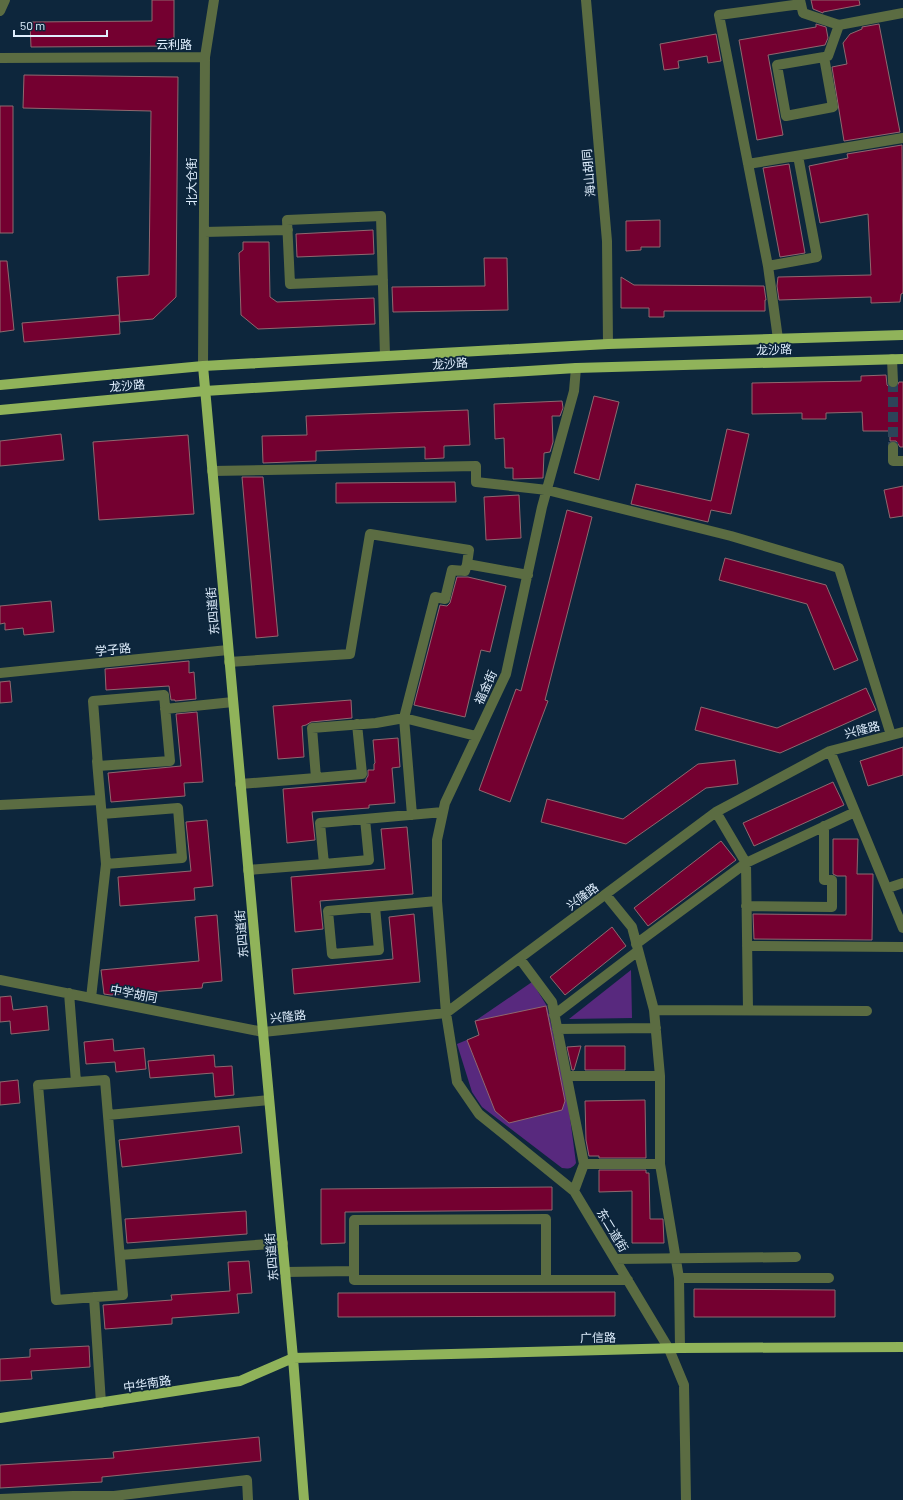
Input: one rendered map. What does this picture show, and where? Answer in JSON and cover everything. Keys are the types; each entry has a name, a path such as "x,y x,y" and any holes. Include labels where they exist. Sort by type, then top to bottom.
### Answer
{"main road":[{"name":"龙沙路","path":"0,385 203,366 608,344 903,335"},
{"name":"龙沙路","path":"0,410 205,391 576,368 903,359"},
{"name":"东四道街","path":"203,366 282,1243 294,1358 304,1500"},
{"name":"广信路","path":"294,1358 680,1348 903,1347"},
{"name":"中华南路","path":"0,1418 240,1381 294,1358"}],"street":[{"path":"0,11 6,0"},
{"name":"北大仓街","path":"203,366 204,57 214,0"},
{"name":"海山胡同","path":"586,0 607,241 608,344"},
{"path":"778,339 768,266 719,15 801,2 803,13 839,25 903,13"},
{"path":"824,57 833,107 786,116 777,65 828,56 839,25"},
{"name":"云利路","path":"0,58 204,57"},
{"path":"748,164 903,138"},
{"path":"768,266 817,257 798,156"},
{"path":"383,280 290,284 287,220 381,216 383,280 385,356"},
{"path":"204,232 288,230"},
{"path":"892,359 892,382"},
{"name":"福金街","path":"446,1013 437,901 437,840 445,803 506,674 547,490 574,391 576,368"},
{"path":"893,447 894,461 903,461"},
{"path":"212,471 476,466 476,482 547,490 731,536 839,568 891,735"},
{"path":"229,662 350,654 370,534 468,550 465,571 452,570 445,599 434,597 404,718 412,815"},
{"path":"467,564 528,575"},
{"name":"学子路","path":"0,673 228,650"},
{"path":"91,998 106,864 100,800 97,760 93,701 164,695 170,761 98,766 97,760"},
{"path":"165,709 233,702"},
{"path":"316,778 312,728 404,718 476,736"},
{"path":"240,784 362,774 358,724"},
{"name":"兴隆路","path":"263,1032 446,1013 716,812 830,751 903,732"},
{"path":"830,751 888,888 903,928"},
{"path":"0,805 100,800"},
{"path":"102,814 178,808 182,858 106,864"},
{"path":"324,864 320,822 443,812"},
{"path":"716,812 746,863 748,1010"},
{"path":"554,1015 746,863 855,812"},
{"path":"248,870 369,860 365,819"},
{"path":"746,906 832,907 832,880 824,880 824,826"},
{"path":"888,888 903,883"},
{"path":"606,895 632,927 654,1010 660,1076 660,1164 679,1278 680,1348"},
{"path":"375,907 379,950 332,954 328,911 437,901"},
{"path":"747,946 903,947"},
{"path":"520,958 552,1002 584,1164 574,1191"},
{"name":"中学胡同","path":"0,980 263,1032"},
{"path":"69,993 76,1082"},
{"path":"654,1010 867,1011"},
{"name":"东二道街","path":"446,1013 457,1082 479,1114 574,1191 669,1349 684,1385 686,1500"},
{"path":"557,1029 656,1028"},
{"path":"567,1076 660,1076"},
{"path":"105,1080 108,1115 123,1295 56,1300 38,1086 105,1080"},
{"path":"108,1115 269,1100"},
{"path":"584,1164 660,1164"},
{"path":"546,1280 546,1219 354,1220 354,1280 546,1280 628,1280"},
{"path":"120,1256 282,1243"},
{"path":"615,1259 796,1257"},
{"path":"285,1272 354,1271"},
{"path":"679,1278 829,1278"},
{"path":"94,1297 101,1403"},
{"path":"0,1499 114,1498 247,1480 248,1500"}],"shaded area":[{"path":"631,970 632,1018 569,1019"},
{"path":"532,982 547,1006 567,1095 576,1163 570,1168 562,1168 482,1107 472,1092 457,1044 479,1035 475,1021"}],"building":[{"path":"152,0 174,0 174,46 31,47 30,22 152,21"},
{"path":"811,0 859,0 860,5 823,13 813,9"},
{"path":"816,24 826,27 828,38 825,45 768,55 783,135 757,140 739,40 816,27"},
{"path":"879,24 900,132 844,141 832,67 847,64 843,43 850,34 862,29 862,27"},
{"path":"716,34 721,61 708,63 707,56 678,61 679,68 664,70 660,44"},
{"path":"24,75 178,77 176,297 153,319 120,322 117,277 149,275 151,111 23,108"},
{"path":"0,106 13,106 13,233 0,233"},
{"path":"902,145 903,293 901,294 900,302 871,303 871,297 779,300 777,286 778,277 871,275 868,214 820,223 809,166 848,158 847,154"},
{"path":"789,164 805,253 780,257 763,168"},
{"path":"660,220 660,247 641,247 641,250 626,251 626,221"},
{"path":"373,230 374,254 297,257 296,234"},
{"path":"243,242 269,242 270,297 277,302 374,298 375,324 258,329 241,315 239,253 243,250"},
{"path":"484,258 507,258 508,310 393,312 392,287 485,286"},
{"path":"0,261 7,261 14,330 0,332"},
{"path":"621,277 634,285 764,286 766,300 765,311 664,311 664,317 649,317 649,308 621,308"},
{"path":"119,315 120,334 24,342 22,323"},
{"path":"886,375 887,385 890,388 896,388 899,382 903,382 903,447 900,447 896,441 890,441 890,431 863,431 862,412 826,413 826,419 802,419 802,413 752,414 752,383 861,381 861,376"},
{"path":"594,396 619,402 599,480 574,473"},
{"path":"562,401 563,408 560,416 552,416 553,442 550,452 544,453 543,478 513,479 513,468 505,468 504,438 495,439 494,404"},
{"path":"468,410 470,445 444,446 444,458 425,459 425,447 316,451 316,461 263,463 262,436 307,435 306,416"},
{"path":"727,429 749,434 731,514 711,510 708,522 631,504 636,484 711,501"},
{"path":"61,434 64,460 0,466 0,441"},
{"path":"188,435 194,514 99,520 93,442"},
{"path":"242,477 263,477 278,636 256,638"},
{"path":"455,482 456,502 336,503 336,483"},
{"path":"903,486 903,516 890,518 884,490"},
{"path":"519,495 521,538 486,540 484,497"},
{"path":"567,510 592,517 545,700 548,701 510,802 479,790 516,689 521,691"},
{"path":"725,558 826,585 858,660 834,670 807,604 719,580"},
{"path":"457,577 468,577 506,586 490,652 481,650 465,717 414,705 440,605 447,606 450,603"},
{"path":"51,601 54,632 24,635 23,628 5,630 5,623 0,624 0,606"},
{"path":"189,661 189,673 194,672 196,699 171,700 169,686 106,690 105,669"},
{"path":"10,681 12,702 0,703 0,682"},
{"path":"866,688 876,710 780,753 695,730 701,707 777,728"},
{"path":"351,700 352,718 311,722 302,726 304,757 278,759 273,706"},
{"path":"197,712 203,782 184,783 185,796 111,802 108,773 181,766 176,714"},
{"path":"398,738 400,767 392,768 395,803 369,805 369,808 312,812 315,840 287,843 283,789 366,782 368,770 374,770 375,763 373,740"},
{"path":"903,747 903,775 868,786 860,761"},
{"path":"735,760 738,784 706,788 626,844 541,822 547,799 623,819 698,764"},
{"path":"833,782 844,805 754,846 743,823"},
{"path":"207,820 213,886 194,888 195,900 120,906 118,877 191,871 186,822"},
{"path":"407,827 413,894 320,901 323,929 295,932 291,877 385,869 381,829"},
{"path":"833,839 858,839 857,874 873,874 872,940 754,939 753,914 846,915 846,876 837,876 833,874"},
{"path":"721,841 736,860 648,926 634,908"},
{"path":"414,914 420,982 294,994 292,969 393,959 389,917"},
{"path":"217,915 222,981 203,983 202,988 111,995 104,994 101,970 199,961 195,917"},
{"path":"612,927 626,946 565,995 550,977"},
{"path":"11,996 13,1010 47,1006 49,1030 11,1034 10,1021 0,1022 0,997"},
{"path":"546,1006 565,1101 562,1110 509,1123 495,1111 467,1040 479,1035 475,1021"},
{"path":"113,1039 114,1051 144,1048 146,1069 116,1072 115,1062 86,1064 84,1042"},
{"path":"581,1046 574,1070 572,1070 567,1047"},
{"path":"585,1046 625,1046 625,1070 585,1070"},
{"path":"214,1055 215,1067 232,1066 234,1095 215,1097 213,1073 150,1078 148,1061"},
{"path":"18,1080 20,1103 0,1105 0,1082"},
{"path":"645,1100 646,1158 599,1158 599,1156 589,1156 586,1140 585,1101"},
{"path":"239,1126 242,1153 122,1167 119,1140"},
{"path":"599,1170 646,1170 646,1173 649,1173 650,1219 663,1219 664,1243 632,1243 632,1191 599,1192"},
{"path":"552,1187 552,1210 345,1212 345,1243 321,1244 321,1189"},
{"path":"246,1211 247,1234 127,1243 125,1219"},
{"path":"249,1261 252,1293 237,1294 239,1313 172,1318 172,1324 105,1329 103,1305 172,1300 171,1295 230,1291 228,1262"},
{"path":"694,1289 835,1290 835,1317 694,1317"},
{"path":"615,1292 615,1316 338,1317 338,1293"},
{"path":"89,1346 90,1367 31,1371 32,1379 0,1381 0,1359 30,1357 30,1349"},
{"path":"259,1437 261,1461 102,1477 102,1482 0,1488 0,1465 114,1458 113,1452"}],"tunnel":[{"path":"893,382 893,447"}]}
